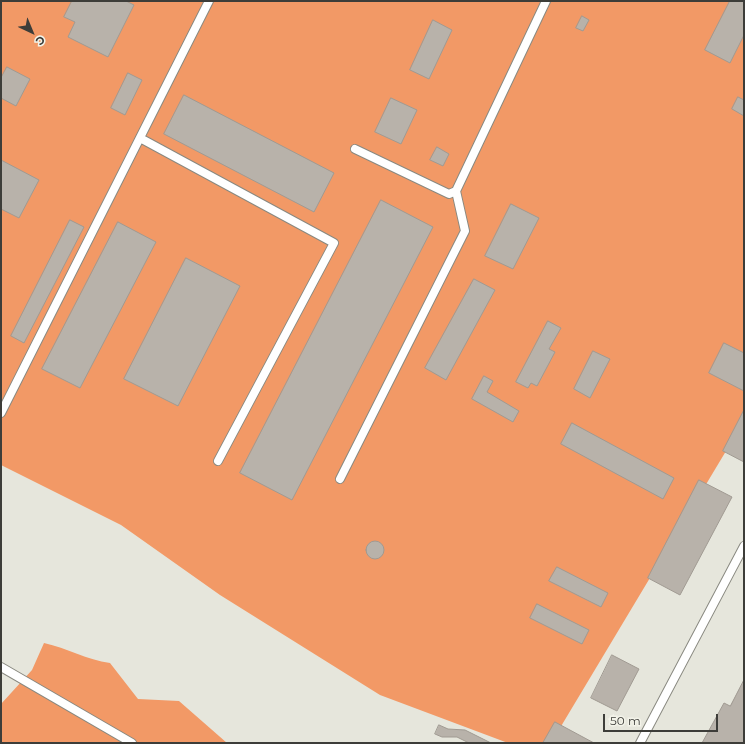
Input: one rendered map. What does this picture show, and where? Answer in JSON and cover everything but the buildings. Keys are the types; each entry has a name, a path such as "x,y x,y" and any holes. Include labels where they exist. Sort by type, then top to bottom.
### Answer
{"lane":[{"path":"1,414 209,1"},
{"path":"340,479 465,231 456,191 546,1"},
{"path":"140,138 334,242 218,461"},
{"path":"355,149 449,194 456,191"},
{"path":"640,743 744,546"},
{"path":"1,668 132,743"}],"shaded area":[{"path":"1,1 744,1 744,421 551,743 508,743 380,695 220,595 121,525 1,465"},
{"path":"44,643 110,663 138,699 179,701 227,743 1,743 1,704 32,670"}]}
